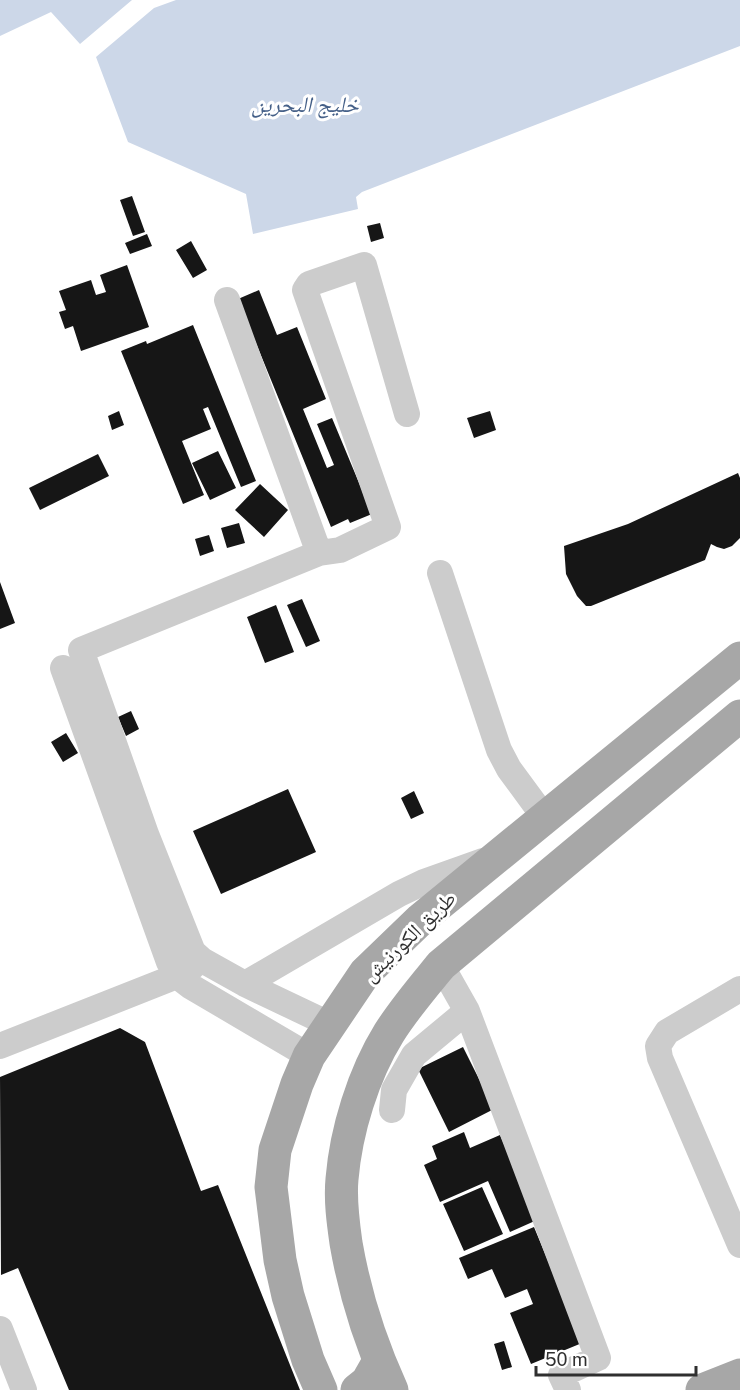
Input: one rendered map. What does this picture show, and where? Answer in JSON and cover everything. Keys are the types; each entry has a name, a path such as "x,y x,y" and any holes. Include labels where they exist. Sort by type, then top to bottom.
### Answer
{"main road":[{"name":"طريق الكورنيش","path":"323,1388 308,1360 288,1296 280,1260 271,1187 275,1150 309,1056 365,973 421,919 740,658"},
{"name":"طريق الكورنيش","path":"385,1376 359,1305 351,1269 343,1222 342,1181 355,1109 388,1035 412,1000 441,965 740,716"},
{"path":"702,1390 740,1375"},
{"path":"357,1390 367,1382 385,1376"}],"street":[{"path":"309,1056 190,986 177,976 169,962 136,838 81,650 319,553 340,550 388,527 306,290 309,284 364,265 407,414"},
{"path":"227,300 319,553"},
{"path":"440,573 499,750 509,769 545,818"},
{"path":"63,668 136,838 193,952 202,960 245,984 331,1025"},
{"path":"245,984 399,894 424,882 498,856"},
{"path":"0,1046 177,976 202,960"},
{"path":"441,965 467,1011 598,1358 561,1374 568,1390"},
{"path":"740,989 667,1032 657,1046 660,1058 740,1245"},
{"path":"667,1032 740,1003"},
{"path":"392,1110 394,1090 414,1055 467,1011"},
{"path":"0,1329 24,1390"}],"water":[{"path":"0,0 132,0 80,44 51,12 0,36"},
{"name":"خليج البحرين","path":"176,0 740,0 740,46 362,192 356,197 358,209 253,234 246,194 128,142 96,57 154,8"}],"building":[{"path":"132,196 145,232 133,236 120,200"},
{"path":"380,223 384,238 371,242 367,226"},
{"path":"147,234 152,246 130,254 125,243"},
{"path":"191,241 207,270 193,278 176,250"},
{"path":"127,265 149,327 81,351 73,326 65,329 59,312 66,310 59,291 91,280 96,295 106,292 100,275"},
{"path":"259,290 277,335 297,327 326,399 303,409 327,468 334,465 317,424 332,418 372,514 350,523 348,519 331,527 238,299"},
{"path":"193,325 256,481 241,487 208,407 203,409 211,429 182,441 204,495 183,504 121,351 146,341 147,344"},
{"path":"119,411 124,425 112,430 108,416"},
{"path":"490,411 496,430 474,438 467,418"},
{"path":"218,451 236,488 210,500 192,463"},
{"path":"98,454 109,476 40,510 29,488"},
{"path":"738,473 740,478 740,538 732,546 724,549 711,544 705,560 591,606 586,606 577,596 566,574 564,546 628,524"},
{"path":"260,484 288,510 264,537 235,510"},
{"path":"239,523 245,543 227,548 221,528"},
{"path":"209,535 214,551 200,556 195,539"},
{"path":"0,582 15,623 0,629"},
{"path":"302,599 320,641 306,647 287,605"},
{"path":"276,605 294,652 265,663 247,617"},
{"path":"131,711 139,729 126,736 118,717"},
{"path":"66,733 78,753 63,762 51,742"},
{"path":"288,789 316,852 221,894 193,831"},
{"path":"414,791 424,813 411,819 401,798"},
{"path":"120,1028 145,1042 201,1191 218,1185 300,1390 69,1390 18,1268 1,1275 0,1077"},
{"path":"463,1047 494,1109 449,1132 418,1069"},
{"path":"464,1132 470,1148 500,1135 537,1220 510,1232 488,1181 440,1202 424,1165 437,1159 432,1146"},
{"path":"482,1187 503,1234 464,1251 443,1204"},
{"path":"534,1227 582,1343 531,1364 510,1313 533,1304 527,1289 505,1298 492,1269 468,1279 459,1258"},
{"path":"504,1341 512,1367 502,1370 494,1344"}]}
